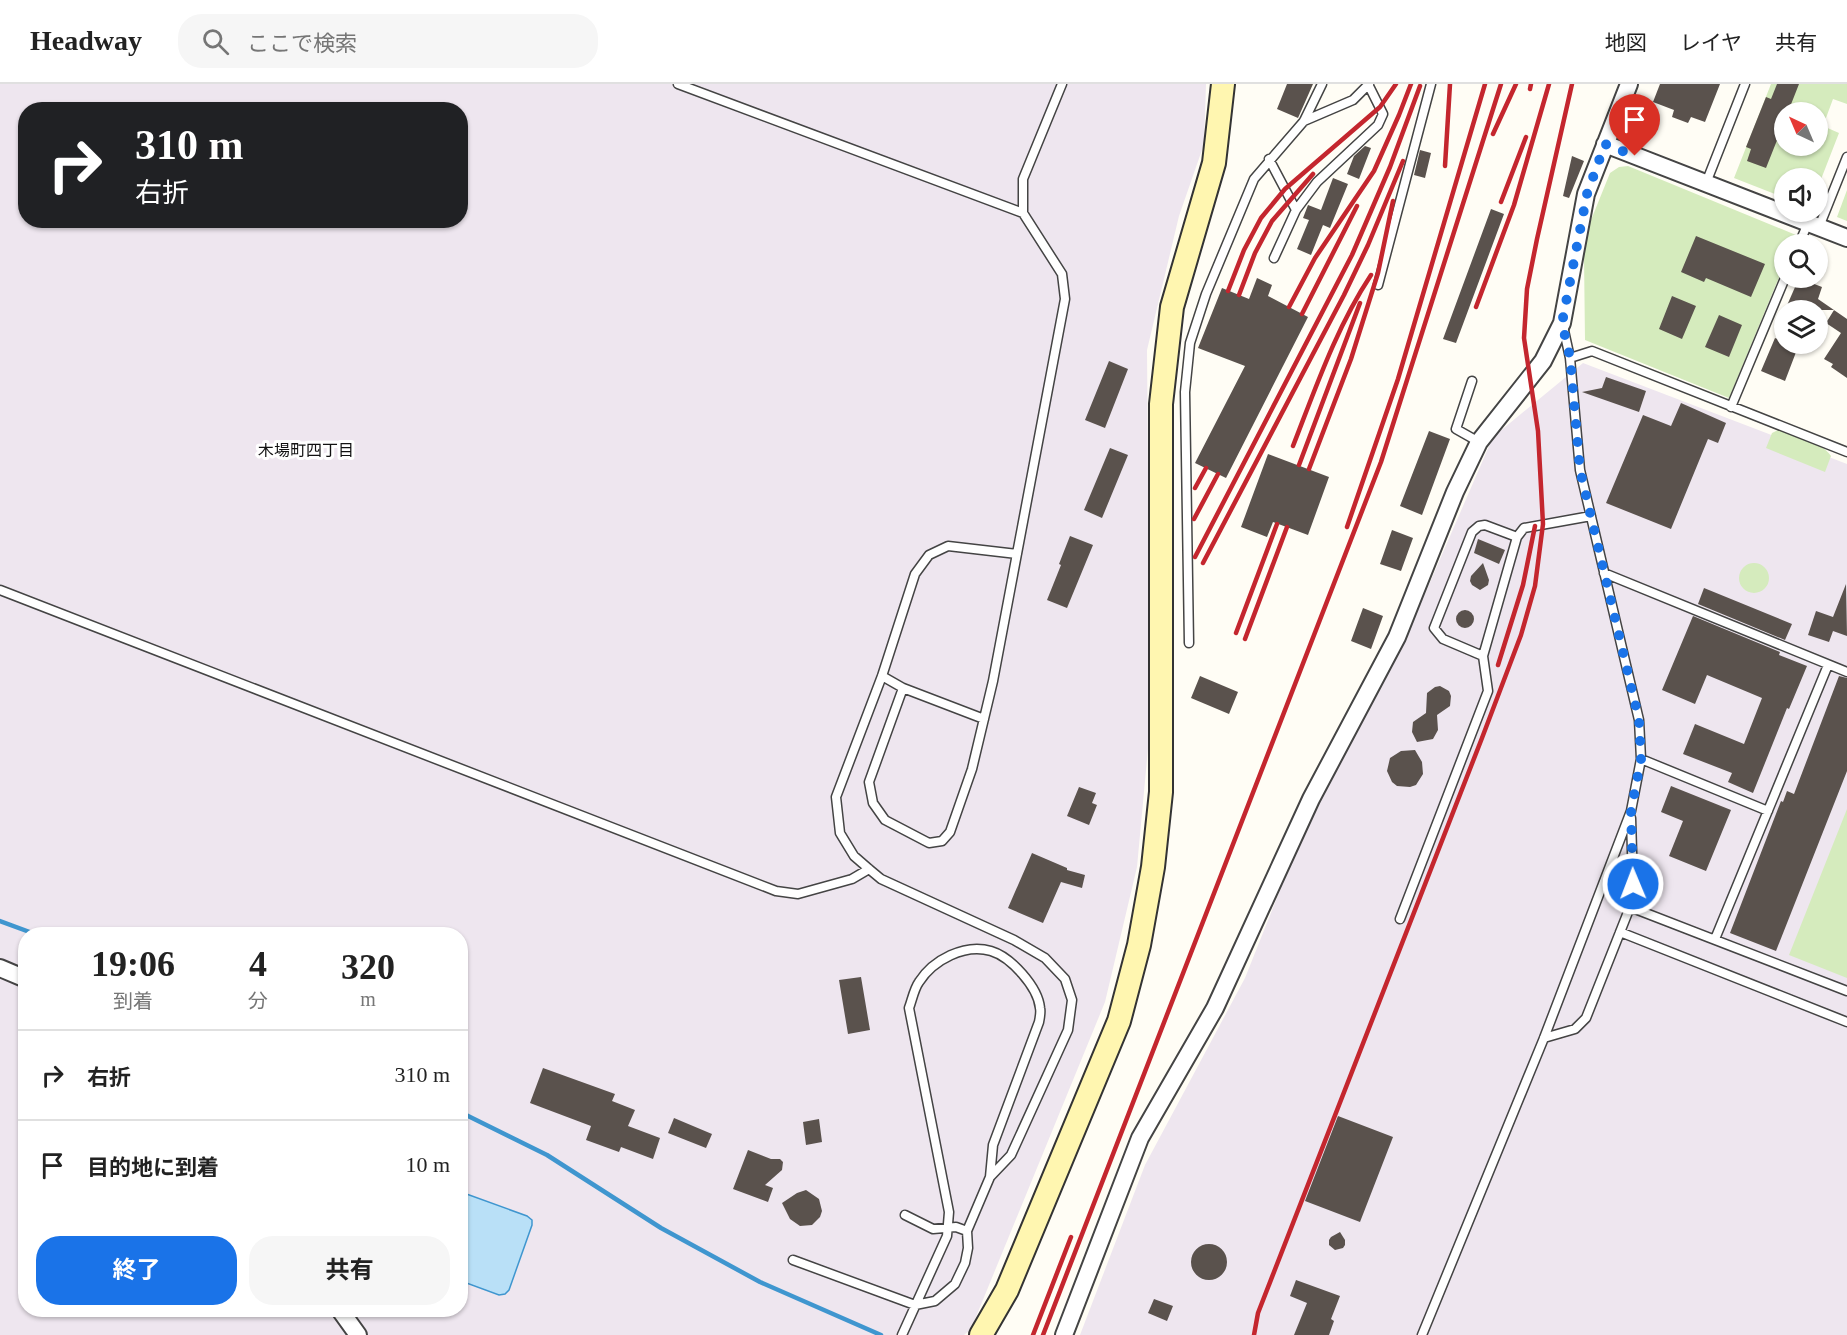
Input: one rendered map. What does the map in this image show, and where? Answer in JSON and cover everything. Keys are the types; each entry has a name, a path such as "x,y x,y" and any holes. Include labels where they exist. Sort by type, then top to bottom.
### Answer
{"street":[{"path":"981,1335 1007,1290 1119,1021 1140,945 1153,867 1161,792 1161,404 1172,307 1214,163 1223,84"},
{"path":"1064,1335 1140,1138 1215,1008 1311,799 1397,637 1455,492 1479,442 1543,361 1562,323 1587,194 1629,84"},
{"path":"1605,144 1847,238"},
{"path":"0,968 18,976"},
{"path":"345,1317 358,1335"}],"lane":[{"path":"678,84 1023,213"},
{"path":"903,688 869,782 873,803 885,820 929,843 942,841 950,832 972,769 984,719 1065,299 1062,274 1023,213 1023,179 1062,84"},
{"path":"1189,643 1185,392 1190,343 1206,294 1254,179 1269,159 1294,134 1304,120 1322,84"},
{"path":"1378,285 1431,84"},
{"path":"1706,183 1745,84"},
{"path":"1274,258 1296,210 1317,182 1378,125 1383,114 1369,85 1353,100 1304,120"},
{"path":"1806,234 1847,157"},
{"path":"1269,159 1296,210"},
{"path":"1731,406 1781,288"},
{"path":"1422,1335 1544,1038 1631,811 1641,759 1639,720 1580,470 1570,357 1562,323"},
{"path":"1570,357 1592,351 1847,452"},
{"path":"1472,381 1456,429 1479,442"},
{"path":"1400,919 1488,691 1483,656 1517,537 1524,528 1591,516"},
{"path":"1483,656 1443,639 1434,628 1472,532 1479,526 1485,525 1517,537"},
{"path":"990,1177 1011,1155 1068,1030 1072,1000 1065,979 1045,957 1014,940 881,879 854,856 840,833 836,797 882,676 915,574 928,555 948,546 1017,554"},
{"path":"1604,573 1847,672"},
{"path":"0,590 776,891 798,894 852,879 869,869"},
{"path":"1715,939 1828,665"},
{"path":"882,676 903,688 984,719"},
{"path":"1641,759 1768,811"},
{"path":"1544,1038 1575,1029 1586,1018 1630,907 1633,884 1631,811"},
{"path":"1630,907 1847,991"},
{"path":"1620,932 1847,1022"},
{"path":"793,1260 915,1305 935,1301 955,1284 965,1263 968,1248 967,1231 990,1177 993,1145 1040,1022 1040,1007 1029,981 1018,969 991,951 972,948 955,953 935,964 918,982 909,1008 949,1212 947,1236 915,1305 902,1335"},
{"path":"905,1215 933,1229 956,1227 967,1231"}],"shaded area":[{"path":"0,84 1206,84 1204,144 1179,216 1147,350 1150,727 1137,867 1105,1002 971,1329 964,1335 0,1335"},
{"path":"1583,363 1847,464 1847,1335 1080,1335 1145,1165 1245,978 1316,800 1398,656 1493,437"}],"green space":[{"path":"1771,84 1847,84 1847,104 1833,99 1828,112 1828,102 1774,102 1774,156 1828,156 1828,128 1839,133 1825,168 1774,168 1774,194 1734,178"},
{"path":"1628,166 1794,234 1774,234 1775,288 1729,398 1585,340 1584,257 1589,225 1610,173 1619,167"},
{"path":"1847,190 1847,221 1837,217"},
{"path":"1778,430 1821,446 1827,451 1831,456 1825,472 1766,448 1772,433"},
{"path":"1754,563 1765,567 1769,578 1765,589 1754,593 1743,589 1739,578 1743,567"},
{"path":"1847,809 1847,978 1789,955"}],"water":[{"path":"468,1195 527,1216 532,1220 509,1290 499,1295 468,1284"}],"building":[{"path":"1287,84 1313,84 1298,118 1277,109"},
{"path":"1660,84 1720,84 1705,122 1691,117 1688,123 1672,117 1674,110 1653,102"},
{"path":"1777,84 1799,84 1792,102 1774,102 1774,148 1766,168 1747,161 1751,149 1746,147 1766,97 1771,99"},
{"path":"1365,146 1371,148 1359,179 1347,174 1354,156"},
{"path":"1420,150 1431,153 1425,178 1414,175"},
{"path":"1572,156 1584,161 1569,198 1563,196"},
{"path":"1333,178 1348,184 1330,228 1323,225 1311,255 1297,249 1309,220 1303,218 1308,205 1321,210"},
{"path":"1491,209 1504,214 1456,343 1443,339"},
{"path":"1696,236 1765,264 1751,297 1706,278 1704,282 1681,272"},
{"path":"1257,278 1272,285 1268,296 1308,317 1226,478 1195,463 1245,366 1198,348 1222,288 1249,299"},
{"path":"1795,288 1822,288 1819,300 1789,300"},
{"path":"1672,296 1696,306 1682,339 1659,329"},
{"path":"1834,310 1847,319 1847,378 1831,367 1833,364 1824,359 1841,333 1828,324"},
{"path":"1719,315 1742,325 1729,357 1705,347"},
{"path":"1774,340 1774,354 1795,354 1785,381 1761,371"},
{"path":"1109,361 1128,369 1105,428 1085,420"},
{"path":"1606,377 1646,391 1639,412 1582,392 1602,388"},
{"path":"1681,403 1726,423 1718,443 1708,439 1671,529 1606,503 1643,415 1671,426"},
{"path":"1429,431 1450,439 1422,515 1400,506"},
{"path":"1110,448 1128,455 1102,518 1084,510"},
{"path":"1268,454 1329,477 1308,535 1273,522 1267,537 1241,527"},
{"path":"1392,530 1413,538 1401,571 1380,564"},
{"path":"1070,536 1093,545 1067,608 1047,600"},
{"path":"1478,539 1505,550 1499,564 1474,553"},
{"path":"1483,563 1489,580 1488,585 1480,590 1470,581 1471,576"},
{"path":"1846,584 1847,636 1833,631 1829,642 1808,635 1816,611 1833,617"},
{"path":"1704,588 1792,624 1785,640 1698,604"},
{"path":"1363,608 1383,616 1371,649 1351,641"},
{"path":"1461,610 1469,610 1474,615 1472,626 1461,628 1456,623 1456,615"},
{"path":"1693,616 1780,652 1779,655 1807,666 1789,709 1787,708 1753,793 1728,782 1732,773 1683,754 1695,724 1744,744 1762,698 1707,675 1695,704 1662,690"},
{"path":"1200,676 1238,692 1229,714 1191,698"},
{"path":"1839,676 1847,678 1847,771 1776,951 1730,933 1781,801 1783,802 1787,791 1794,794"},
{"path":"1440,686 1449,691 1450,706 1437,715 1438,730 1433,739 1417,742 1412,732 1413,722 1426,713 1427,693"},
{"path":"1415,750 1422,762 1423,774 1416,785 1397,786 1392,782 1387,771 1390,758 1401,751"},
{"path":"1671,786 1731,810 1706,871 1669,856 1683,821 1661,812"},
{"path":"1079,787 1096,793 1092,803 1097,805 1089,825 1067,816"},
{"path":"1032,853 1067,870 1085,875 1082,888 1061,882 1043,923 1008,908"},
{"path":"861,977 870,1030 848,1034 839,980"},
{"path":"543,1068 615,1094 612,1101 635,1110 628,1126 660,1138 653,1159 621,1147 619,1152 586,1140 591,1126 530,1103"},
{"path":"1338,1116 1393,1137 1360,1222 1305,1201"},
{"path":"674,1118 712,1134 706,1148 668,1133"},
{"path":"819,1119 822,1142 806,1145 803,1122"},
{"path":"748,1150 771,1159 780,1159 783,1162 782,1170 765,1185 773,1188 768,1202 733,1189"},
{"path":"806,1190 819,1199 822,1211 820,1217 812,1225 800,1226 790,1219 782,1203"},
{"path":"1340,1232 1345,1245 1335,1250 1329,1245 1329,1240"},
{"path":"1209,1244 1222,1249 1227,1262 1222,1275 1209,1280 1196,1275 1191,1262 1196,1249"},
{"path":"1296,1280 1340,1296 1331,1319 1334,1321 1329,1335 1294,1335 1307,1303 1290,1296"},
{"path":"1154,1299 1173,1306 1167,1321 1148,1313"}],"waterway":[{"path":"0,921 18,928"},
{"path":"468,1116 547,1155 661,1228 760,1282 881,1335"}],"railway":[{"path":"1228,291 1244,250 1261,218 1285,189 1380,107 1396,84"},
{"path":"1289,307 1315,258 1374,171 1411,84"},
{"path":"1445,166 1450,84"},
{"path":"1347,527 1398,379 1485,84"},
{"path":"1043,1335 1381,462 1501,84"},
{"path":"1493,134 1516,84"},
{"path":"1530,89 1531,84"},
{"path":"1476,307 1514,205 1549,84"},
{"path":"1254,1335 1258,1313 1521,635 1535,586 1543,524 1538,431 1524,338 1527,289 1572,84"},
{"path":"1195,557 1352,255 1390,167 1420,86"},
{"path":"1501,202 1526,137"},
{"path":"1203,563 1344,295 1368,245 1403,161"},
{"path":"1239,295 1255,253 1272,221 1313,174"},
{"path":"1309,469 1351,359 1378,273 1393,201"},
{"path":"1302,314 1357,206"},
{"path":"1293,446 1337,337 1371,275"},
{"path":"1299,465 1360,303"},
{"path":"1195,488 1206,468"},
{"path":"1194,519 1218,474"},
{"path":"1236,633 1277,524"},
{"path":"1498,665 1523,585 1535,526"},
{"path":"1245,639 1287,527"},
{"path":"1033,1335 1071,1237"}],"district":[{"name":"木場町四丁目","path":"306,450"}],"route":[{"path":"1633,884 1631,811 1641,759 1639,720 1580,470 1570,357 1562,323 1587,194 1605,144 1635,156"}]}
